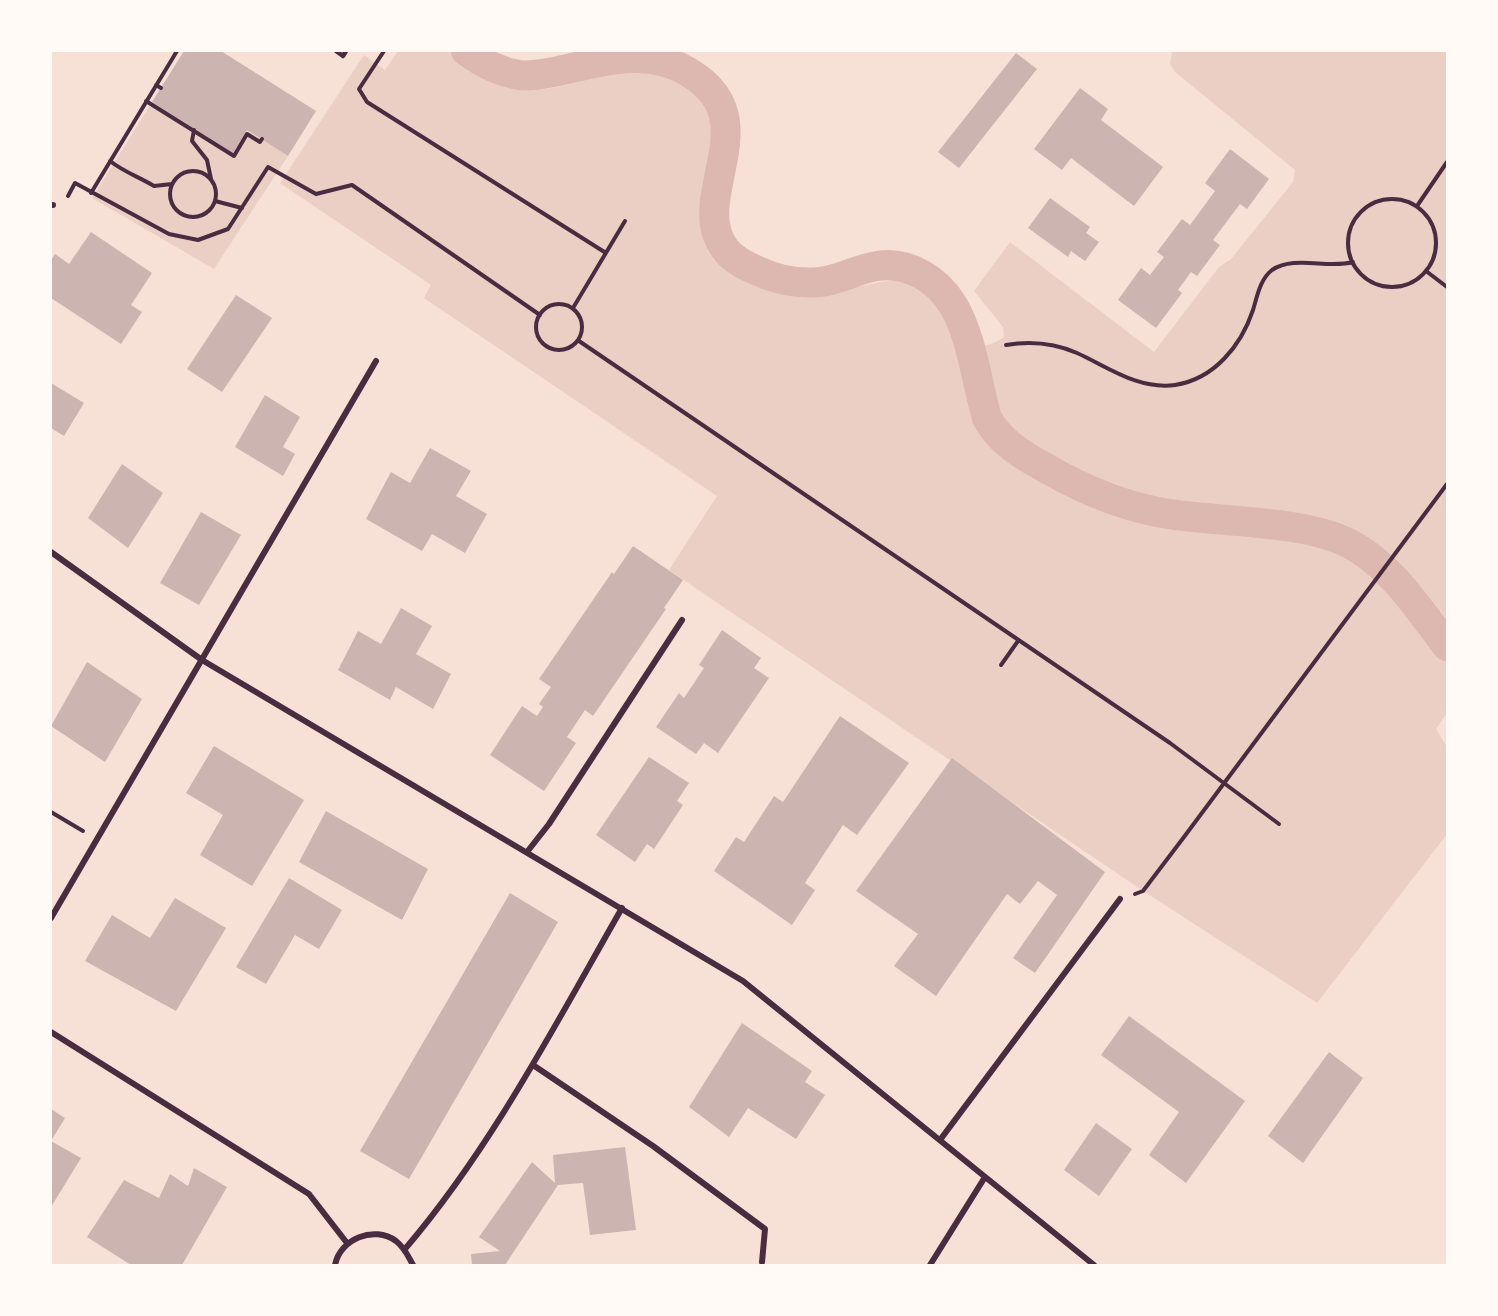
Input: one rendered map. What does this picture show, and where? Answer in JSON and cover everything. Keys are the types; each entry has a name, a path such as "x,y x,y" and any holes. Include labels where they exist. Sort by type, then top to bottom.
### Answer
{"street":[{"path":"51,918 376,361"},
{"path":"51,552 202,660 743,981 1094,1265"},
{"path":"527,852 549,824 682,620"},
{"path":"940,1140 1120,899"},
{"path":"405,1249 442,1205 532,1065 622,908"},
{"path":"51,1032 309,1194 347,1243"},
{"path":"532,1065 653,1146 765,1229 762,1262"},
{"path":"930,1265 985,1177"},
{"path":"335,1265 336,1257 347,1243 360,1236 380,1234 395,1240 405,1249 413,1265"}],"lane":[{"path":"336,51 343,56 346,51"}],"path":[{"path":"91,193 177,51"},
{"path":"384,51 359,89 367,102 606,253"},
{"path":"156,85 161,88"},
{"path":"146,101 234,156 248,135 260,142 262,139"},
{"path":"194,130 192,141 207,160 217,193 212,207 200,216 185,216 178,212 170,199 172,184 177,178 190,171 198,171 211,179"},
{"path":"110,161 124,172 141,177 154,186 172,184"},
{"path":"1416,207 1447,162"},
{"path":"52,205 62,207 75,183 169,234 198,240 228,229 268,167 316,194 352,185 540,315"},
{"path":"1388,199 1403,200 1428,217 1434,231 1436,245 1433,258 1426,271 1416,280 1403,286 1389,288 1363,278 1353,262 1348,239 1352,224 1360,212 1373,203 1388,199"},
{"path":"215,201 242,208"},
{"path":"573,308 625,221"},
{"path":"1006,345 1025,342 1049,344 1076,353 1134,380 1149,384 1176,384 1204,374 1236,346 1247,325 1262,282 1275,268 1295,264 1336,266 1353,262"},
{"path":"1426,271 1447,287"},
{"path":"556,304 573,308 581,318 583,327 579,341 567,350 559,351 545,346 537,333 540,315 556,304"},
{"path":"579,341 1170,743 1279,824"},
{"path":"1120,899 1143,891 1447,484"},
{"path":"1001,665 1018,641"},
{"path":"51,812 97,839"}],"shaded area":[{"path":"430,49 448,51 489,78 524,90 552,88 624,71 642,70 660,73 678,81 692,90 700,99 711,125 711,151 702,204 702,229 709,253 730,273 767,289 801,295 840,291 878,282 914,281 929,287 943,300 954,322 960,353 994,343 1004,337 1003,327 974,291 1010,242 1154,352 1219,267 1231,259 1293,182 1295,170 1175,72 1170,64 1172,51 1447,51 1447,713 1436,729 1447,747 1447,834 1317,1003 1143,891 669,570 717,496 424,298 431,285 280,183 364,55 385,70 398,51"},
{"path":"152,102 233,153 247,130 288,156 214,269 92,198"}],"building":[{"path":"184,51 221,51 316,111 288,156 247,130 233,153 152,102"},
{"path":"1016,53 1037,69 959,168 938,152"},
{"path":"1080,88 1108,109 1101,120 1163,167 1134,206 1071,158 1062,170 1034,149"},
{"path":"1230,149 1269,179 1247,209 1240,204 1213,240 1220,245 1197,276 1191,272 1178,290 1182,293 1156,328 1118,300 1141,268 1150,275 1164,257 1157,252 1182,219 1190,225 1215,191 1205,183"},
{"path":"1050,198 1090,227 1086,233 1099,242 1085,261 1071,251 1068,257 1028,228"},
{"path":"91,232 152,273 131,305 142,312 121,344 51,298 51,260 55,254 69,264"},
{"path":"236,295 272,318 222,392 187,369"},
{"path":"51,383 84,403 64,436 51,428"},
{"path":"265,395 300,417 283,447 295,454 283,476 235,447"},
{"path":"430,448 471,471 456,496 487,514 465,553 432,534 422,551 366,519 391,472 410,483"},
{"path":"122,464 163,493 128,548 88,518"},
{"path":"201,512 241,535 199,605 160,583"},
{"path":"633,546 683,580 664,608 666,609 593,716 585,710 567,737 576,743 544,791 490,755 522,706 537,716 543,707 539,704 551,687 539,679 612,572 614,574"},
{"path":"401,608 432,626 416,654 451,674 433,709 396,687 390,700 338,670 358,631 381,644"},
{"path":"722,630 761,658 754,668 769,678 718,753 704,743 696,754 656,727 679,693 684,698 704,668 699,665"},
{"path":"87,662 142,699 105,762 51,726"},
{"path":"840,716 909,763 857,835 843,825 805,883 815,890 792,925 714,871 736,837 744,842 774,796 783,802"},
{"path":"214,746 304,800 252,886 200,855 223,815 186,793"},
{"path":"649,757 689,783 677,801 683,805 654,849 647,844 635,862 596,835"},
{"path":"952,758 1105,872 1035,973 1013,958 1057,895 1038,881 1020,904 1007,894 936,996 894,966 918,934 856,891"},
{"path":"326,811 428,869 402,920 299,862"},
{"path":"289,878 342,910 319,949 295,935 266,984 236,967"},
{"path":"510,893 558,922 409,1179 360,1151"},
{"path":"175,898 226,928 176,1011 85,961 112,915 150,938"},
{"path":"1129,1016 1245,1101 1186,1183 1149,1155 1179,1112 1101,1055"},
{"path":"742,1023 812,1071 805,1082 825,1095 796,1139 748,1108 729,1137 689,1107"},
{"path":"1329,1052 1363,1078 1303,1163 1268,1136"},
{"path":"51,1109 65,1118 51,1141"},
{"path":"1096,1123 1132,1149 1099,1196 1064,1170"},
{"path":"51,1141 81,1158 51,1207"},
{"path":"625,1147 636,1230 590,1235 583,1183 558,1185 505,1265 472,1265 471,1254 500,1251 479,1237 532,1162 555,1183 553,1155"},
{"path":"194,1168 227,1187 182,1265 131,1265 87,1237 124,1180 159,1198 170,1174 188,1186"}],"waterway":[{"path":"466,51 498,69 524,75 544,74 604,61 635,58 665,62 679,67 707,86 721,108 726,131 715,205 716,228 728,253 749,267 789,281 827,281 862,269 889,265 900,266 921,274 939,287 953,305 970,346 987,418 998,434 1019,452 1075,484 1124,504 1176,515 1266,523 1312,531 1350,544 1365,553 1392,576 1447,646"}]}
